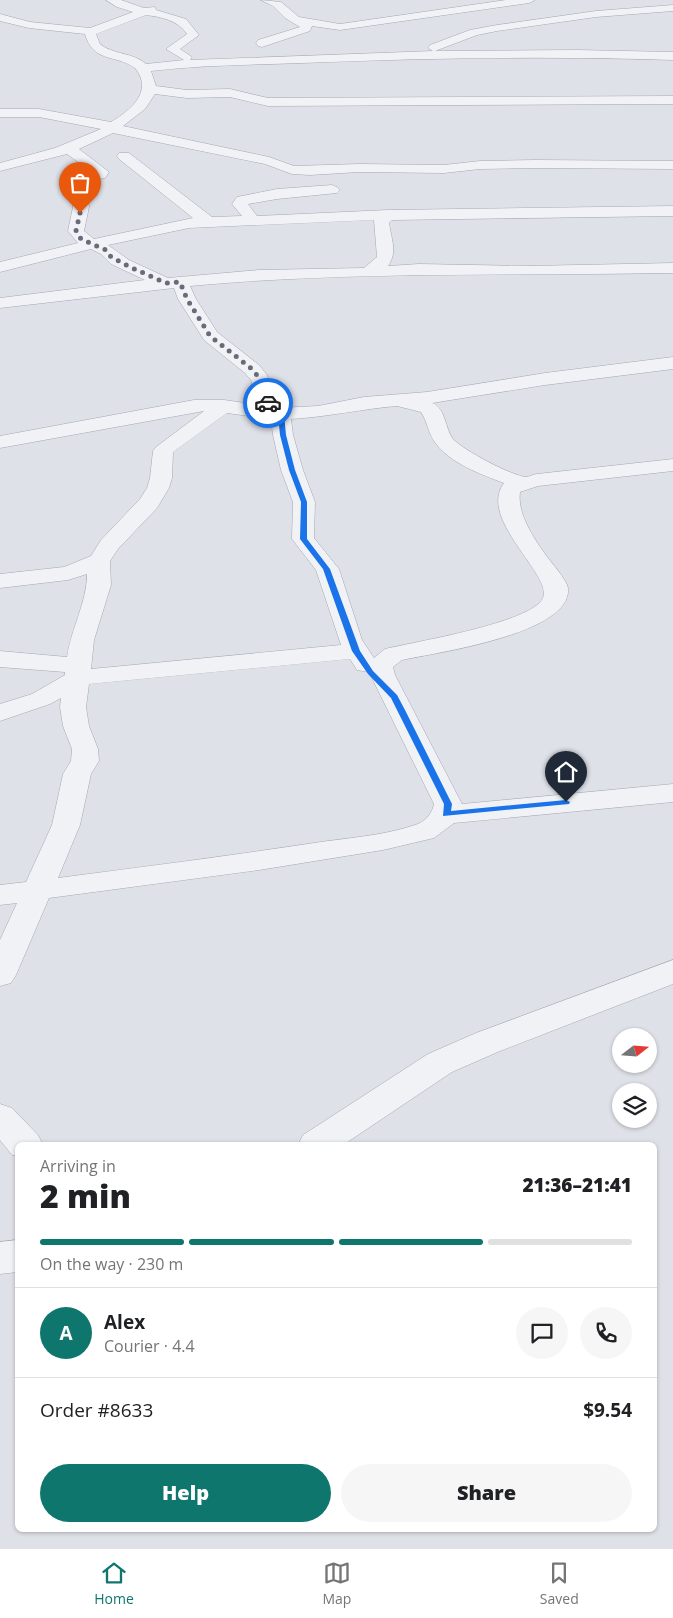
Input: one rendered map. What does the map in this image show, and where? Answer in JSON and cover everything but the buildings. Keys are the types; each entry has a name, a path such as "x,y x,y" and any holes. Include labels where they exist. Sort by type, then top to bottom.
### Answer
{"street":[{"path":"112,0 131,8 165,14 189,29 193,35 172,49 186,57"},
{"path":"262,43 306,30 306,26 289,16 277,4 267,0"},
{"path":"296,20 337,27 362,25 528,0"},
{"path":"622,0 673,6"},
{"path":"3,19 36,26 90,32 170,2"},
{"path":"596,14 624,8 658,5"},
{"path":"417,54 474,32 596,14 673,6"},
{"path":"104,10 131,8"},
{"path":"3,19 55,15"},
{"path":"362,25 399,30"},
{"path":"90,32 95,47 138,65 417,54 546,53 673,56"},
{"path":"435,36 454,40"},
{"path":"247,44 284,45 328,58"},
{"path":"138,65 215,51"},
{"path":"0,167 27,162 121,124 142,104 149,88 138,65"},
{"path":"149,88 183,94 230,93 268,102 673,100"},
{"path":"0,113 44,114 268,161 292,170 319,171 354,168 444,169 480,165 535,164 673,166"},
{"path":"88,162 124,156 170,141"},
{"path":"67,147 102,172 100,175 82,178 78,181 81,207 76,231 81,239 106,250 119,261 173,283 187,299 210,336 252,369 260,379 276,413 292,470 304,502 304,539 327,569 356,651 371,672 394,697"},
{"path":"124,156 208,222"},
{"path":"0,162 27,162"},
{"path":"319,171 332,190 333,203 339,212"},
{"path":"252,219 240,201 277,194 332,190"},
{"path":"277,194 314,202 339,212 360,216"},
{"path":"0,267 90,244 168,227 208,222 388,215 673,211"},
{"path":"367,273 380,267 384,259 386,248 380,222 388,215"},
{"path":"0,303 259,275 367,273 419,269 530,271 673,268"},
{"path":"0,442 194,406 224,406 276,413 318,412 364,402 427,398 545,379 673,363"},
{"path":"389,401 412,403 428,408 446,443 482,467 523,483"},
{"path":"0,975 66,825 77,774 85,761 85,749 76,726 73,708 82,640 99,585 99,561 108,545 148,503 158,488 161,478 163,451 224,406"},
{"path":"0,895 259,861 383,841 424,832 433,827 446,814 448,804 382,675 380,666 394,654 491,633 531,619 547,609 555,599 556,587 523,538 513,516 508,500 512,487 523,483 612,471 673,466"},
{"path":"0,581 68,572 99,561"},
{"path":"0,659 78,672 356,651"},
{"path":"0,713 41,699 78,672"},
{"path":"446,814 537,804 611,800 673,793"},
{"path":"321,1142 440,1063 488,1042 628,990 673,971"},
{"path":"0,1118 22,1142"},
{"path":"0,1258 15,1256"}],"way so far":[{"path":"80,213 76,231 81,239 106,250 111,257 130,267 166,283 180,282 187,299 210,336 252,369 260,379 268,403"}],"route":[{"path":"268,403 271,413 281,414 283,435 292,470 304,502 304,539 327,569 350,640 356,651 371,672 394,697 401,710 448,804 446,814 566,802"}]}
